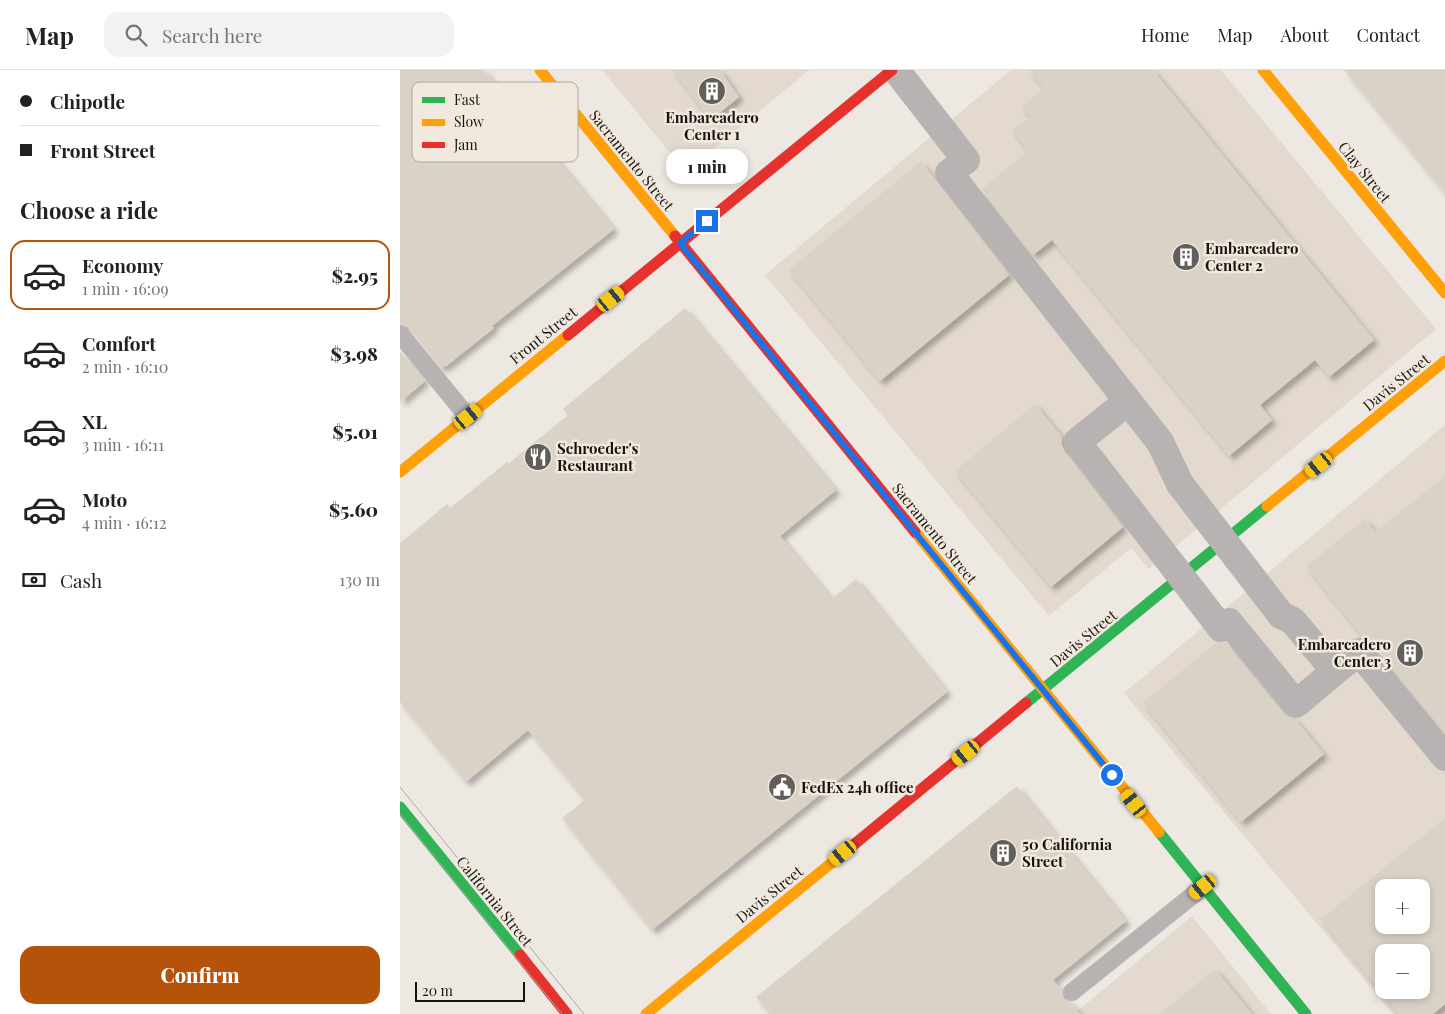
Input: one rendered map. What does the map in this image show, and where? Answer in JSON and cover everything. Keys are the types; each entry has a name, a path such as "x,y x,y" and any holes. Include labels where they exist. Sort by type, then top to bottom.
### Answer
{"street":[{"name":"Sacramento Street","path":"540,70 550,82"},
{"name":"Front Street","path":"400,472 892,70"},
{"path":"896,70 966,160 949,173 1160,442 1180,484 1281,615 1293,621 1335,671"},
{"name":"Clay Street","path":"1263,70 1445,292"},
{"name":"Sacramento Street","path":"578,117 1306,1014"},
{"name":"Davis Street","path":"646,1014 1445,361"},
{"path":"1128,401 1077,442 1221,628 1229,622 1296,704 1359,652 1445,757"},
{"name":"California Street","path":"400,808 567,1014"}],"lane":[{"path":"400,334 468,417"},
{"path":"1072,992 1203,887"}],"shaded area":[{"name":"Embarcadero Center 1","path":"602,70 809,70 686,172"},
{"name":"Embarcadero Center 2","path":"1011,70 1221,70 1436,329 1149,569 1131,548 1049,616 765,275"},
{"name":"Embarcadero Center 3","path":"1445,425 1445,1014 1393,1014 1380,999 1430,999 1430,944 1375,944 1375,993 1124,693"},
{"path":"1192,916 1271,1014 1074,1014"}],"building":[{"path":"400,70 484,70 494,82 412,82 412,162 559,162 614,229 492,326 494,328 445,367 441,368 408,327 400,324"},
{"name":"Embarcadero Center 1","path":"672,70 720,70 739,97 711,120"},
{"name":"Embarcadero Center 2","path":"1029,70 1153,70 1374,340 1329,377 1315,360 1260,405 1272,420 1229,456 1052,240 1033,255 982,189 1028,151 1012,131 1030,117 1021,107 1044,88"},
{"path":"1344,70 1445,70 1445,193"},
{"path":"921,161 1009,275 880,381 789,270"},
{"path":"685,308 836,490 780,536 832,599 856,579 947,692 652,930 562,818 585,800 528,730 466,782 400,702 400,543 447,504 450,508 507,462 508,464 568,415 563,409"},
{"path":"400,351 425,381 400,402"},
{"path":"1035,404 1062,437 1062,445 1065,452 1123,527 1051,587 955,471"},
{"name":"Embarcadero Center 3","path":"1445,476 1445,732 1371,642 1363,637 1306,566 1365,519 1375,532"},
{"path":"1216,643 1226,643 1284,714 1295,719 1324,754 1241,822 1143,703"},
{"name":"50 California Street","path":"1017,786 1126,921 1053,980 1062,991 1064,999 1071,1002 1080,1014 770,1014 756,997"},
{"path":"1445,818 1445,1004 1433,1014 1399,1014 1387,999 1430,999 1430,944 1375,944 1375,985 1321,919"},
{"path":"1215,969 1252,1014 1160,1014"}],"tram line":[{"path":"400,787 584,1014"},
{"path":"400,814 562,1014"}],"traffic: fast":[{"path":"1026,703 1267,506"},
{"path":"400,807 520,955"},
{"path":"1159,832 1306,1014"}],"traffic: slow":[{"path":"540,70 550,82"},
{"path":"1263,70 1445,293"},
{"path":"578,117 675,236"},
{"path":"400,472 568,335"},
{"path":"1267,506 1445,361"},
{"path":"915,532 1159,832"},
{"path":"646,1014 840,856"}],"traffic: jam":[{"path":"568,335 892,70"},
{"path":"675,236 915,532"},
{"path":"840,856 1026,703"},
{"path":"520,955 567,1014"}],"place":[{"name":"Embarcadero Center 1","path":"712,91"},
{"name":"Embarcadero Center 2","path":"1186,257"},
{"name":"Schroeder's Restaurant","path":"538,457"},
{"name":"Embarcadero Center 3","path":"1410,653"},
{"name":"FedEx 24h office","path":"782,787"},
{"name":"50 California Street","path":"1003,853"}],"route":[{"path":"707,221 680,243 1112,775"}]}
